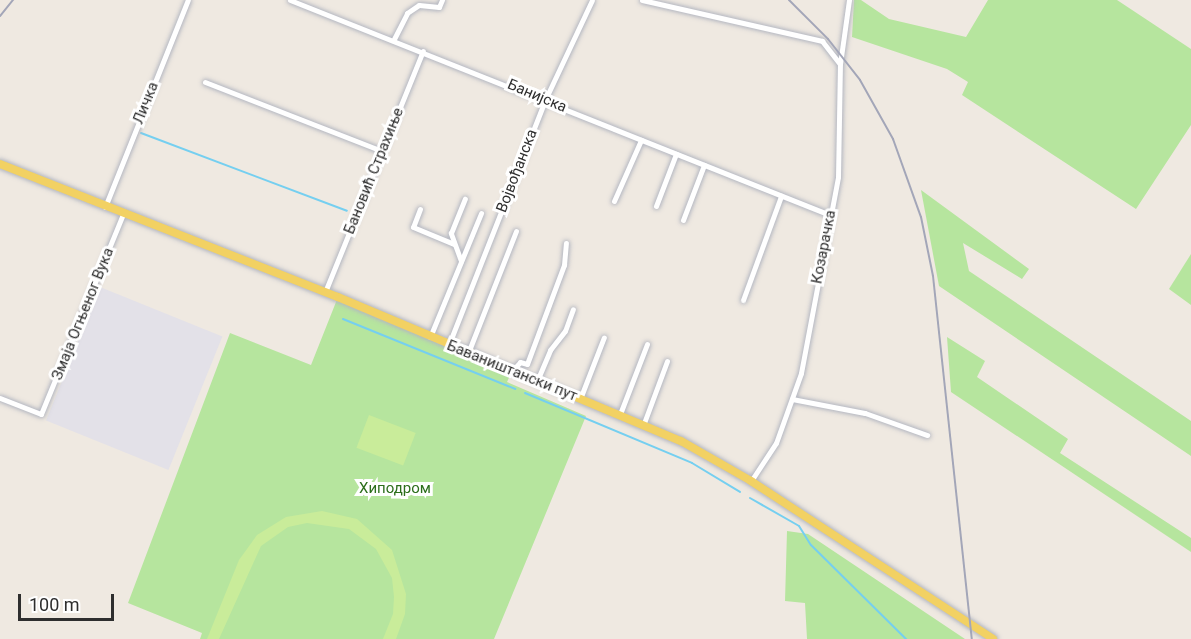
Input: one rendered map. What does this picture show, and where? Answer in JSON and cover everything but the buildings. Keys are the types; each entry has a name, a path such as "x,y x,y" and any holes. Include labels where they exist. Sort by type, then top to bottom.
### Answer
{"main road":[{"name":"Баваништански пут","path":"0,164 325,292 580,399 644,423 751,481 993,639"}],"street":[{"name":"Личка","path":"105,207 188,0"},
{"name":"Банијска","path":"290,0 394,39 830,215"},
{"path":"394,39 407,13 418,5 439,7 442,0"},
{"name":"Војвођанска","path":"449,345 545,100 592,0"},
{"path":"642,0 822,41 840,64"},
{"name":"Козарачка","path":"751,481 776,443 801,373 838,177 840,64 849,0"},
{"name":"Бановић Страхиње","path":"325,292 423,51"},
{"path":"205,82 382,151"},
{"path":"614,201 640,140"},
{"path":"656,206 676,154"},
{"path":"683,220 704,165"},
{"path":"743,300 782,196"},
{"path":"461,261 451,233 465,199"},
{"path":"420,209 413,227 455,244"},
{"path":"430,337 481,213"},
{"name":"Змаја Огњеног Вука","path":"0,398 41,414 123,214"},
{"path":"468,353 516,231"},
{"path":"512,371 520,363 528,364 564,265 566,243"},
{"path":"537,381 550,350 565,331 573,309"},
{"path":"580,399 604,336"},
{"path":"620,414 647,344"},
{"path":"644,423 667,361"},
{"path":"792,399 865,413 927,435"}],"shaded area":[{"path":"100,287 222,336 168,470 46,421"}],"green space":[{"path":"854,0 861,0 889,19 966,37 988,0 1117,0 1191,49 1191,125 1136,209 962,95 968,82 947,69 852,37"},
{"path":"921,190 1029,269 1022,279 963,243 969,271 1191,421 1191,456 939,286"},
{"path":"1191,254 1191,305 1169,289"},
{"name":"Хиподром","path":"338,297 512,371 507,382 586,416 494,639 200,639 202,633 128,603 230,333 311,365"},
{"path":"947,337 985,361 977,377 1068,439 1060,453 1191,538 1191,552 951,392"},
{"path":"369,415 416,433 403,466 356,448"},
{"path":"322,511 357,519 392,550 406,594 405,614 396,639 383,639 393,614 394,597 392,578 376,549 349,529 307,523 288,527 261,546 219,639 207,639 239,560 257,535 286,517"},
{"path":"787,531 808,534 965,639 807,639 805,603 785,601"}],"waterway":[{"path":"141,133 347,211"},
{"path":"343,319 515,389"},
{"path":"525,393 692,463 740,492"},
{"path":"750,498 799,526 811,545 906,639"}],"railway":[{"path":"0,16 13,0"},
{"path":"789,0 828,39 860,80 893,139 921,217 933,276 972,639"}]}
